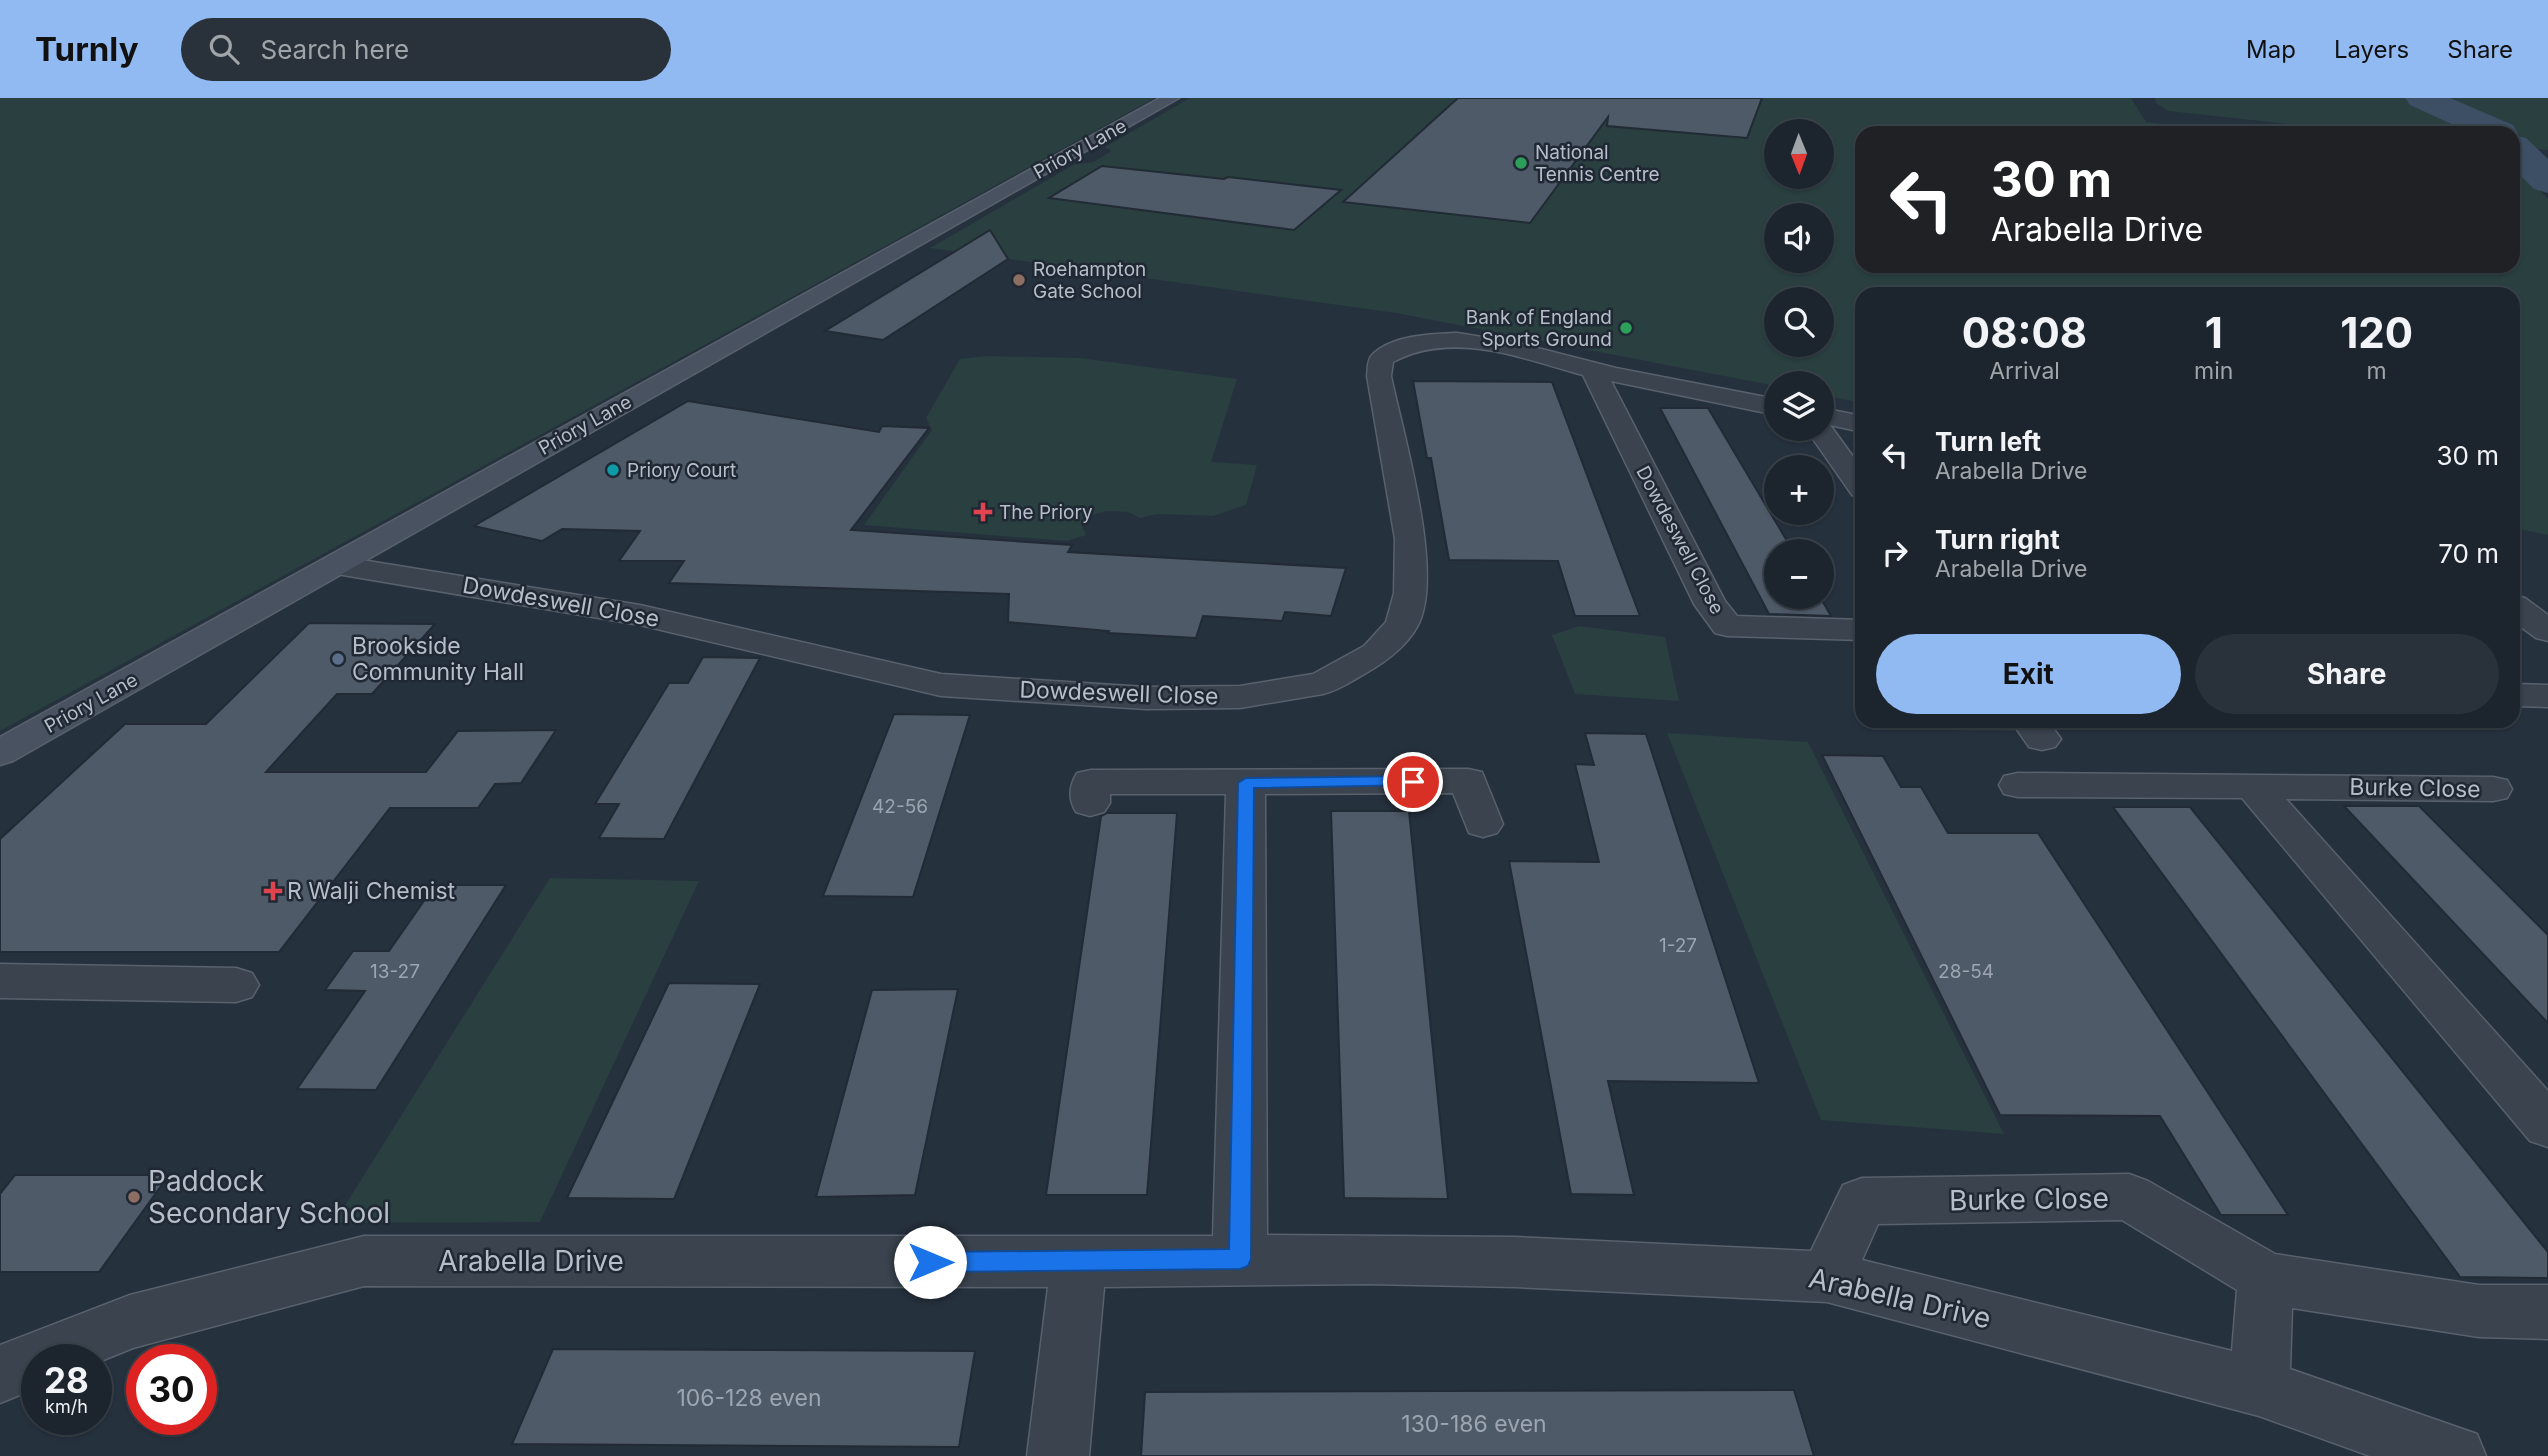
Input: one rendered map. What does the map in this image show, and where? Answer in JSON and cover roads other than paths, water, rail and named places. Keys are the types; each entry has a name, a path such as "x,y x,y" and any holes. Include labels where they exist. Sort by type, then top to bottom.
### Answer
{"street":[{"name":"Priory Lane","path":"0,753 1171,98"},
{"name":"Dowdeswell Close","path":"337,565 640,615 942,685 1146,698 1240,697 1323,683 1376,653 1402,625 1410,593 1410,540 1379,376 1381,359 1396,348 1419,342 1453,341 1500,345 1593,370 1764,405"},
{"name":"Dowdeswell Close","path":"1593,370 1710,604 1727,626 1855,630"},
{"path":"1834,418 1855,423"},
{"path":"1828,441 1855,479"},
{"path":"2520,610 2548,631"},
{"path":"2520,695 2548,696"},
{"path":"1090,803 1091,782 1468,781 1483,824"},
{"path":"1240,1259 1246,783"},
{"name":"Burke Close","path":"2018,785 2493,789"},
{"path":"2253,786 2548,1126"},
{"path":"0,981 236,985"},
{"name":"Burke Close","path":"1827,1277 1862,1201 2129,1197 2266,1278 2479,1311 2548,1312"},
{"name":"Arabella Drive","path":"0,1374 130,1322 363,1261 1079,1262 1240,1259 1515,1262 1827,1277 2259,1387 2455,1456"},
{"path":"1058,1456 1079,1262"},
{"path":"2259,1387 2266,1278"}],"waterway":[{"path":"2422,98 2484,126"},
{"path":"2520,153 2548,181"}],"place":[{"name":"National Tennis Centre","path":"1521,163"},
{"name":"Roehampton Gate School","path":"1019,280"},
{"name":"Bank of England Sports Ground","path":"1626,328"},
{"name":"Priory Court","path":"613,470"},
{"name":"The Priory","path":"983,512"},
{"name":"Brookside Community Hall","path":"338,659"},
{"name":"R Walji Chemist","path":"273,891"},
{"name":"Paddock Secondary School","path":"134,1197"}]}
